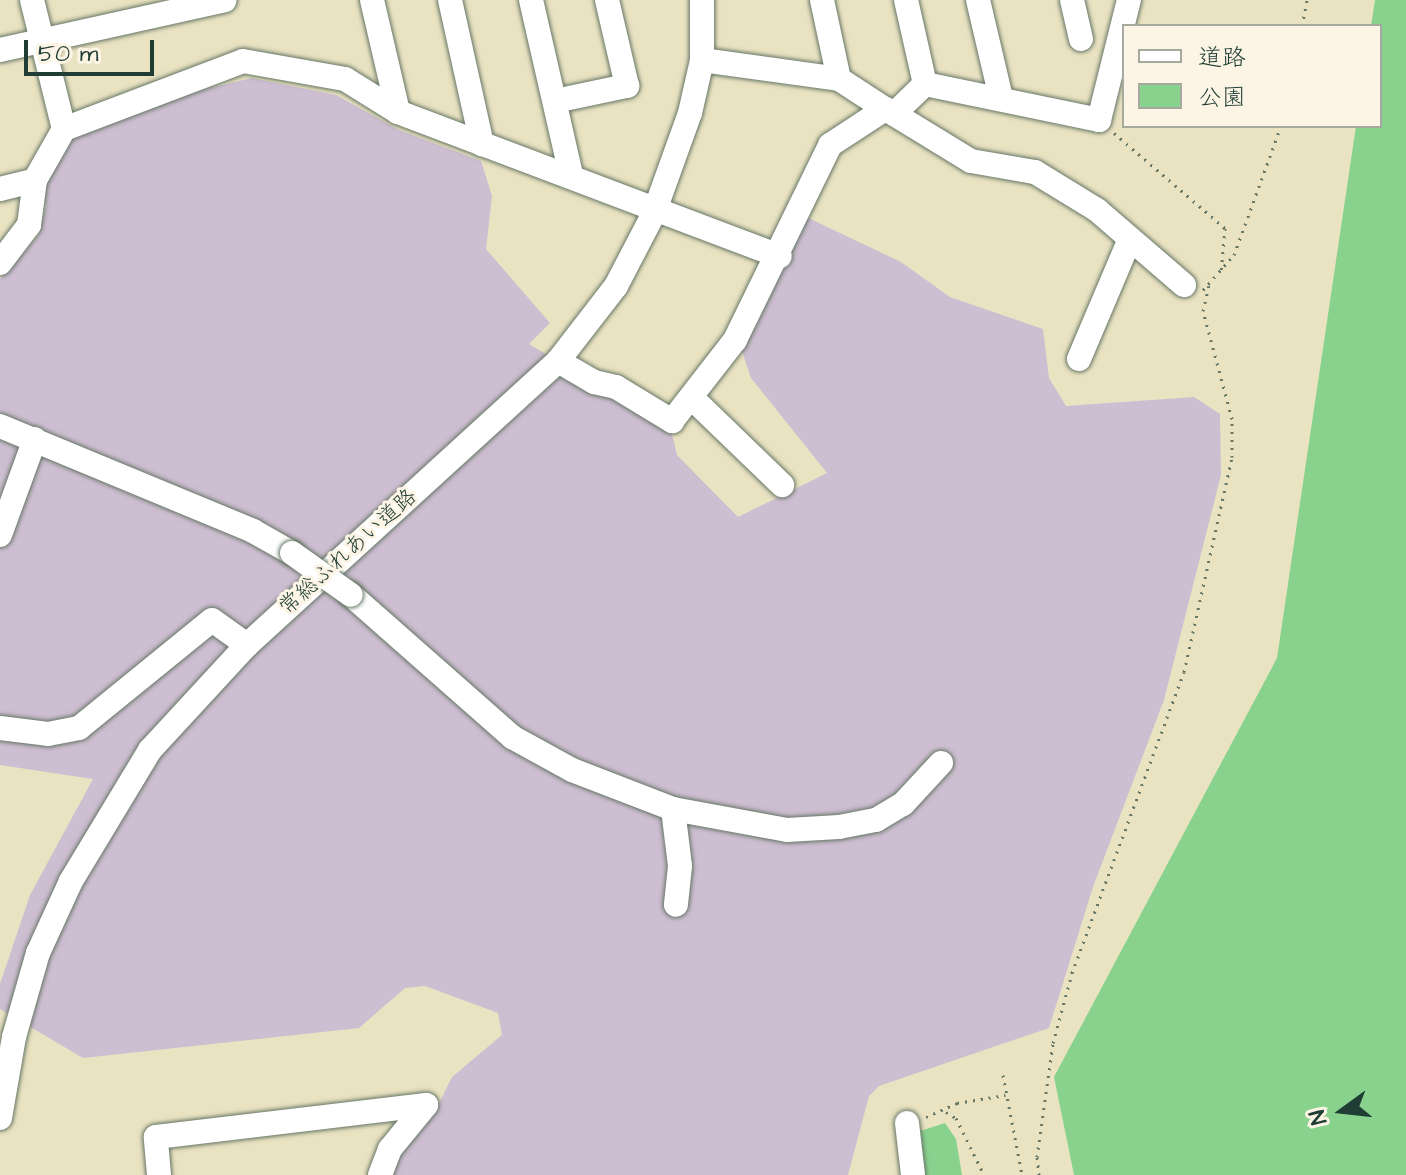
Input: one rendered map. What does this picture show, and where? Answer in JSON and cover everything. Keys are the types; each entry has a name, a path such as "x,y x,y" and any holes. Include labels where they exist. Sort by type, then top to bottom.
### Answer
{"street":[{"path":"32,0 64,129"},
{"path":"0,50 41,41 117,12 225,0"},
{"path":"372,0 398,112"},
{"path":"450,0 482,144"},
{"path":"531,0 571,174"},
{"path":"555,101 627,86 607,0"},
{"name":"常総ふれあい道路","path":"0,1118 14,1037 38,953 71,881 150,750 247,645 558,361 616,286 654,213 676,160 702,60 702,0"},
{"path":"822,0 839,79"},
{"path":"906,0 925,84"},
{"path":"978,0 1001,98"},
{"path":"1072,0 1081,39"},
{"path":"1123,24 1129,0"},
{"path":"558,361 594,382 616,387 672,421 693,399 735,340 780,256 801,199 830,145 889,112 925,84 1099,120 1122,28"},
{"path":"702,60 839,79 971,161 1035,172 1097,210 1129,241 1184,285"},
{"path":"0,263 29,225 35,180 64,129 243,61 345,79 398,112 571,174 654,213 780,256"},
{"path":"0,189 35,180"},
{"path":"1079,359 1129,241"},
{"path":"693,399 782,485"},
{"path":"0,426 292,553 351,595 512,737 572,770 673,809 787,830 839,827 876,820 903,804 941,763"},
{"path":"0,535 35,439"},
{"path":"0,728 48,734 79,728 212,620 247,645"},
{"path":"673,809 680,866 676,905"},
{"path":"159,1175 156,1137 426,1105 390,1149 380,1175"},
{"path":"907,1123 913,1175"}],"path":[{"path":"1302,24 1307,0"},
{"path":"1099,120 1225,228 1221,273"},
{"path":"1184,285 1200,292 1221,273 1234,255 1280,128"},
{"path":"1039,1175 1037,1157 1053,1043 1072,973 1184,672 1232,457 1232,419 1203,311 1209,286"},
{"path":"1003,1075 1022,1175"},
{"path":"984,1175 956,1118 946,1112 957,1103 1005,1095"}],"shaded area":[{"path":"252,78 336,95 399,130 481,161 492,196 486,249 550,323 529,344 671,429 677,455 738,517 827,473 751,378 740,345 802,215 901,262 950,297 1043,329 1049,378 1066,406 1194,397 1220,414 1221,475 1164,700 1093,887 1049,1028 879,1086 869,1096 848,1175 390,1175 394,1157 433,1116 452,1077 502,1035 498,1013 425,986 405,988 359,1028 83,1058 0,1009 0,984 30,895 93,779 0,765 0,279 38,236 46,205 35,180 64,142 193,92"}],"green space":[{"path":"1375,0 1406,0 1406,1175 1074,1175 1054,1077 1277,658 1356,128 1382,128 1382,24 1371,24"},
{"path":"945,1123 956,1139 962,1175 922,1175 917,1132"}]}
